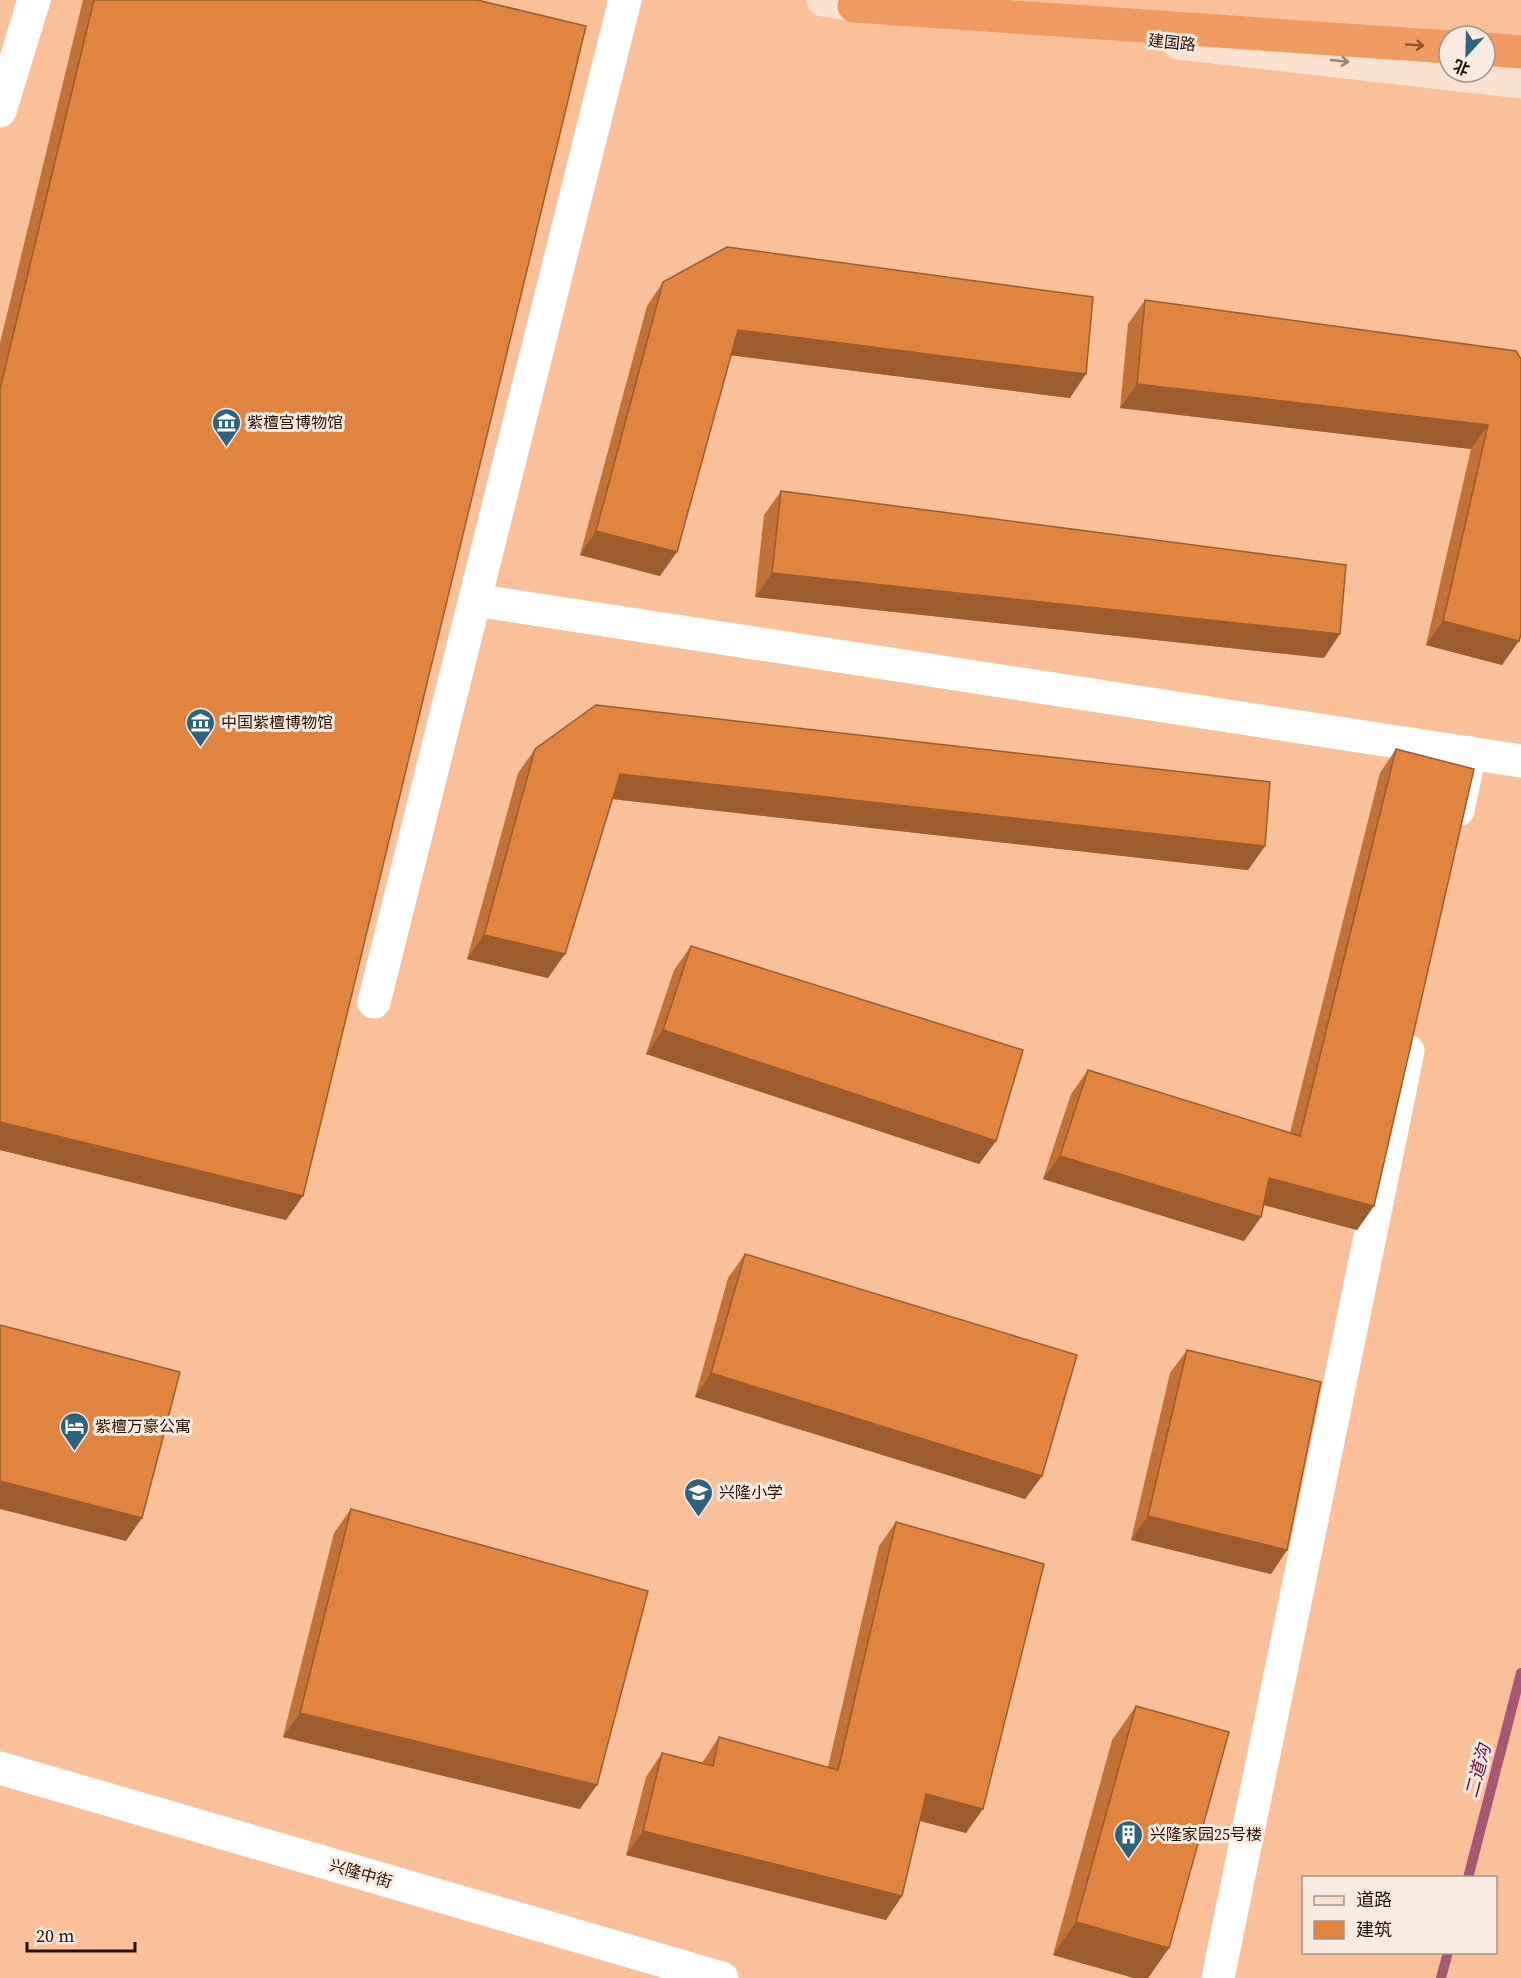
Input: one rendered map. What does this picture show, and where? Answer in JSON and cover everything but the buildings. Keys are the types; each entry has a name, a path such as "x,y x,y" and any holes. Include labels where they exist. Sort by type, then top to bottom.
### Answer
{"highway":[{"path":"839,3 1437,46"},
{"path":"1497,50 1521,52"}],"main road":[{"name":"建国路","path":"839,3 1521,82"}],"street":[{"path":"0,111 34,0"},
{"path":"374,1002 625,0"},
{"path":"475,600 1521,761"},
{"path":"1453,835 1470,753"},
{"path":"1218,1978 1414,1022"},
{"name":"兴隆中街","path":"0,1768 722,1978"}],"waterway":[{"name":"二道沟","path":"1469,1876 1521,1673"},
{"name":"二道沟","path":"1441,1978 1447,1954"}],"place":[{"name":"紫檀宫博物馆","path":"226,448"},
{"name":"中国紫檀博物馆","path":"200,748"},
{"name":"紫檀万豪公寓","path":"74,1452"},
{"name":"兴隆小学","path":"698,1518"},
{"name":"兴隆家园25号楼","path":"1129,1860"}]}
